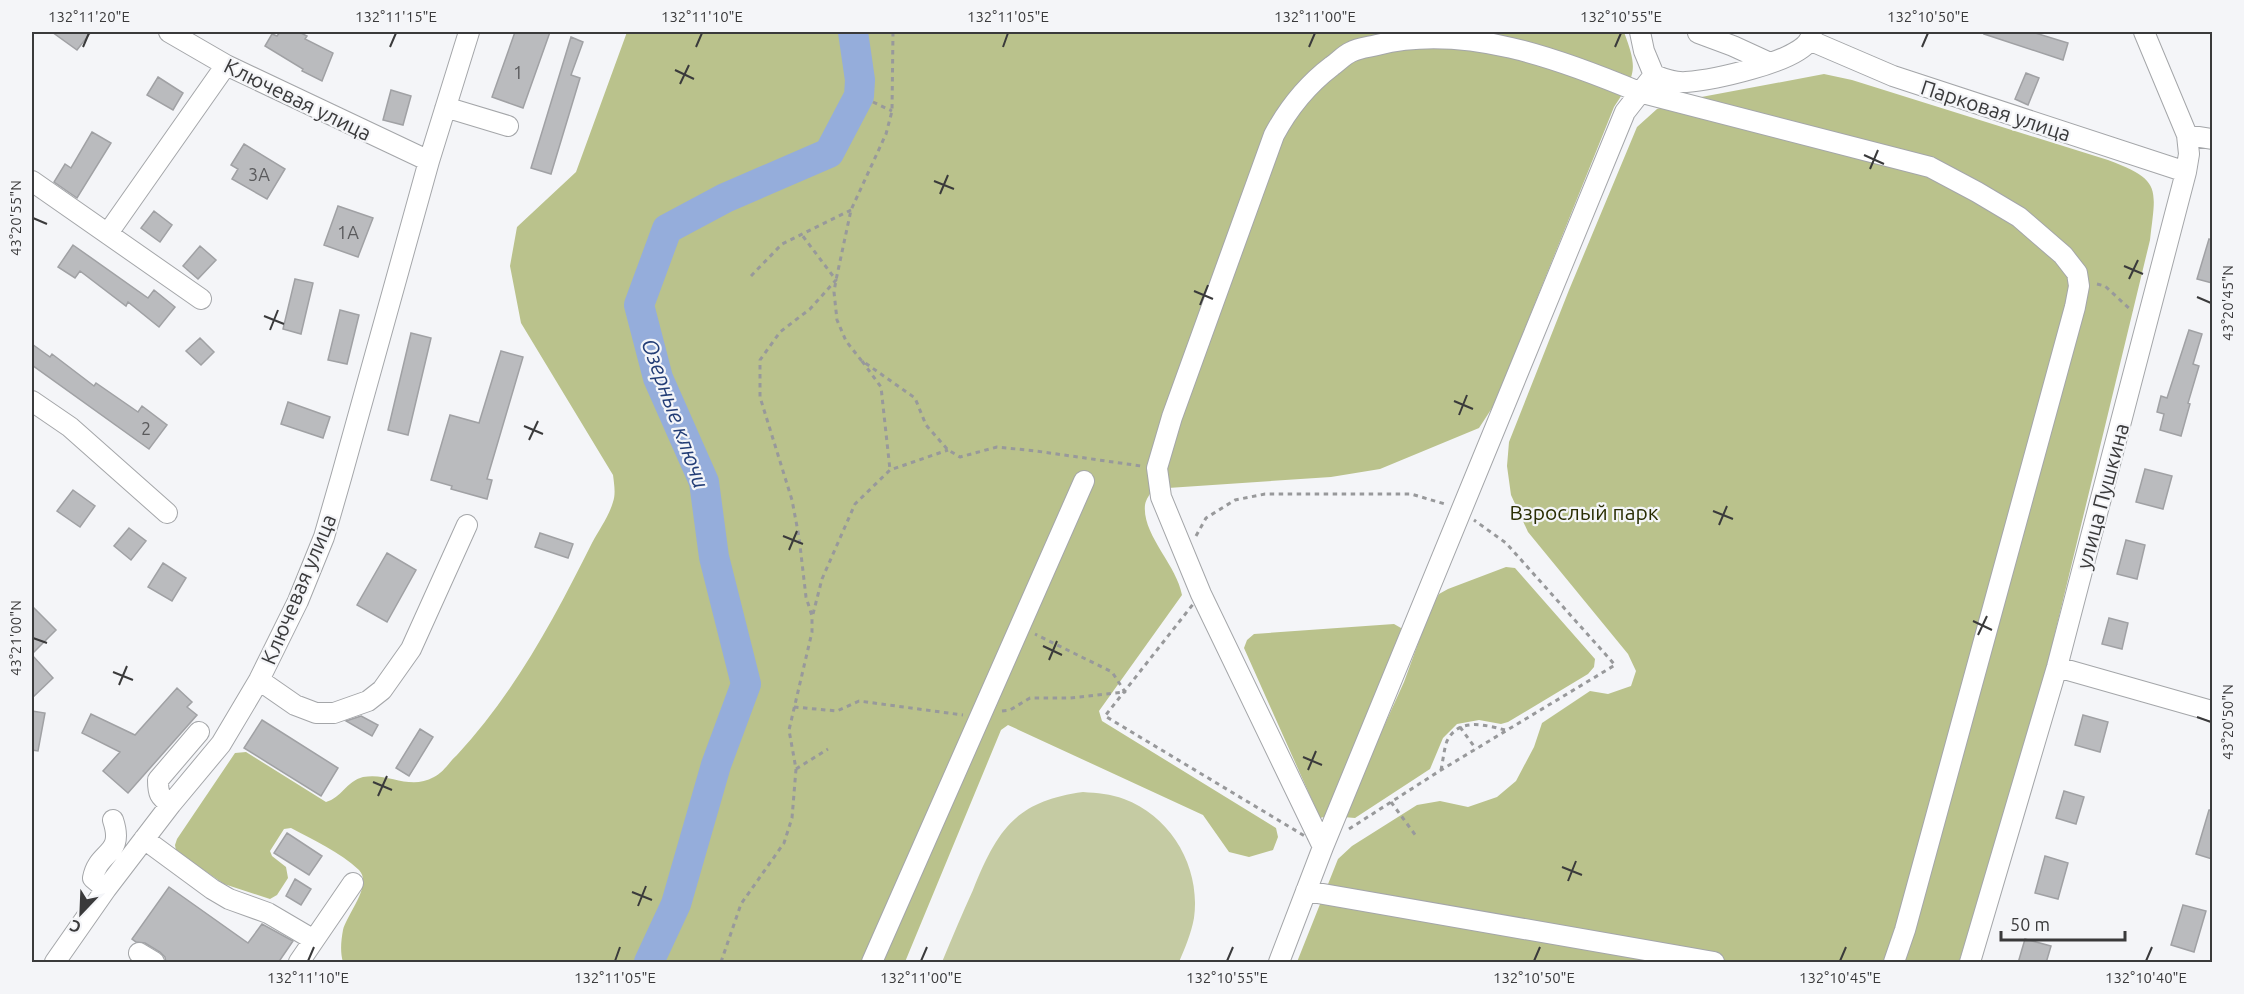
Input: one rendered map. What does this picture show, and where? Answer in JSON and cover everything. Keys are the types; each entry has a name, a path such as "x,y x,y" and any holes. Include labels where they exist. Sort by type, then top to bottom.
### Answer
{"street":[{"name":"Ключевая улица","path":"170,32 226,65 429,161"},
{"name":"Ключевая улица","path":"55,963 106,889 171,804 221,744 259,680 298,601 324,537 429,161 469,32"},
{"path":"1640,32 1644,51 1654,75 1671,81 1685,82 1748,70 1770,63 1789,55 1811,36"},
{"name":"улица Пушкина","path":"1971,963 2057,667 2186,172 2189,154 2187,135 2144,32"},
{"path":"1698,33 1734,46 1770,63"},
{"name":"Парковая улица","path":"1811,36 1893,76 2186,172"},
{"path":"1323,847 1161,497 1157,468 1172,417 1274,135 1285,114 1323,73 1351,52 1395,41 1434,39 1478,42 1532,54 1597,75 1639,92 1930,167 2019,217 2063,255 2077,273 2079,286 2072,319 1905,930 1894,963"},
{"path":"108,233 226,65"},
{"path":"1279,963 1323,847 1625,112 1654,75"},
{"path":"445,109 508,126"},
{"path":"2187,135 2212,139"},
{"path":"32,181 201,298"},
{"path":"32,401 70,427 167,513"},
{"path":"872,963 1084,481"},
{"path":"259,680 295,705 316,713 334,713 368,701 382,690 411,649 467,525"},
{"path":"2057,667 2212,711"},
{"path":"171,804 160,798 158,780 199,732"},
{"path":"106,889 93,878 97,868 117,843 118,834 113,820"},
{"path":"144,839 212,889 229,899 268,913 314,940"},
{"path":"299,963 353,883"},
{"path":"1306,891 1714,963"}],"path":[{"path":"890,470 881,387 846,341 837,320 834,292 850,210 886,134 892,111 893,32"},
{"path":"873,102 892,111"},
{"path":"751,276 782,244 850,210"},
{"path":"802,235 836,280"},
{"path":"2077,273 2091,283 2105,286 2147,323"},
{"path":"812,616 806,597 792,500 760,397 760,360 780,332 810,309 836,280"},
{"path":"861,360 915,398 926,425 948,450 960,457 997,447 1157,468"},
{"path":"721,963 741,904 784,843 792,818 796,769 789,730 812,632 812,616 822,579 855,504 890,470 948,450"},
{"path":"1195,542 1197,533 1206,518 1235,500 1265,494 1411,494 1462,511 1506,543 1615,665 1505,730 1323,847 1106,716 1203,588"},
{"path":"1441,770 1448,740 1460,727 1480,723 1505,730"},
{"path":"1460,727 1476,749"},
{"path":"796,769 828,749"},
{"path":"1391,802 1416,836"}],"green space":[{"path":"627,32 1624,32 1633,64 1631,79 1614,107 1494,405 1479,428 1380,469 1331,477 1153,489 1146,501 1149,528 1174,572 1182,595 1099,711 1102,721 1276,828 1278,837 1273,850 1249,857 1229,852 1203,815 1008,725 1001,730 905,962 343,962 341,946 343,930 358,900 363,883 359,870 343,858 291,828 284,829 270,851 272,856 286,867 288,878 277,895 270,899 224,884 176,851 177,839 235,753 246,752 326,802 363,777 372,776 416,782 425,781 437,775 497,707 548,627 609,512 615,492 613,475 521,323 510,266 517,227 576,172"},
{"name":"Взрослый парк","path":"1824,74 1852,80 2108,160 2126,167 2147,180 2154,197 2150,240 2034,720 1959,962 1297,962 1338,859 1352,846 1417,805 1440,801 1468,807 1497,797 1516,781 1534,747 1542,723 1590,691 1608,694 1631,686 1636,671 1628,654 1528,532 1511,495 1507,466 1509,442 1637,127 1657,109 1680,101"},
{"path":"1506,567 1515,568 1595,659 1594,667 1588,674 1508,722 1501,724 1479,720 1457,724 1443,738 1430,769 1355,818 1343,817 1404,682 1431,608 1439,594"},
{"path":"1394,624 1401,628 1402,634 1328,816 1320,818 1244,648 1247,640 1254,634"},
{"path":"1083,792 1114,796 1141,807 1169,831 1180,846 1188,863 1195,899 1193,924 1179,962 942,962 982,869 1000,835 1011,822 1040,803 1060,796"}],"building":[{"path":"52,32 91,32 77,50"},
{"path":"280,32 299,32 307,36 305,39 333,53 322,81 302,71 303,69 265,46 272,34 277,36"},
{"path":"515,32 550,32 523,108 492,97"},
{"path":"1985,32 2032,32 2068,43 2063,60 1984,34"},
{"path":"571,37 583,42 571,75 580,78 551,174 531,168"},
{"path":"2026,73 2039,78 2028,105 2015,99"},
{"path":"158,77 183,93 173,110 147,95"},
{"path":"391,90 411,96 403,125 383,120"},
{"path":"92,132 111,143 77,198 54,182 65,164 71,168"},
{"path":"244,144 285,169 267,199 232,179 238,169 231,165"},
{"path":"338,206 373,218 358,257 324,245"},
{"path":"154,211 172,225 160,242 141,228"},
{"path":"2209,239 2212,240 2212,283 2197,279"},
{"path":"73,245 148,298 154,290 175,307 159,327 128,302 126,306 80,271 75,278 58,267"},
{"path":"200,246 216,260 198,279 183,266"},
{"path":"295,279 313,283 301,334 283,329"},
{"path":"340,310 359,315 347,364 328,360"},
{"path":"2189,330 2202,334 2193,364 2199,366 2181,436 2160,430 2164,414 2157,412 2161,396 2167,398"},
{"path":"411,333 431,338 408,435 388,430"},
{"path":"200,338 214,352 201,365 186,351"},
{"path":"32,344 50,357 52,354 94,386 96,383 138,412 142,406 167,425 149,449 32,365"},
{"path":"501,351 523,357 487,479 492,480 487,499 451,489 452,486 431,480 450,415 479,423"},
{"path":"288,402 330,417 323,438 281,424"},
{"path":"2145,469 2172,476 2163,509 2136,502"},
{"path":"73,490 95,506 80,527 57,511"},
{"path":"129,528 146,541 131,560 114,546"},
{"path":"540,533 573,544 568,558 535,547"},
{"path":"2126,540 2145,545 2137,579 2117,574"},
{"path":"387,553 416,570 387,622 357,605"},
{"path":"163,563 186,578 172,601 148,587"},
{"path":"32,606 56,630 32,654"},
{"path":"2109,618 2128,623 2122,649 2102,644"},
{"path":"32,655 53,678 32,698"},
{"path":"177,688 192,702 187,707 197,715 128,793 103,771 120,752 82,733 91,714 135,735"},
{"path":"32,711 45,713 38,751 32,750"},
{"path":"2083,715 2108,722 2100,752 2075,745"},
{"path":"361,716 378,725 372,736 346,721"},
{"path":"262,720 338,768 321,796 244,748"},
{"path":"420,729 433,737 409,776 396,768"},
{"path":"2064,791 2084,797 2076,824 2056,818"},
{"path":"2209,810 2212,810 2212,859 2196,854"},
{"path":"287,833 322,856 309,875 274,853"},
{"path":"2045,856 2068,863 2058,899 2035,893"},
{"path":"295,879 311,889 301,905 286,896"},
{"path":"169,887 248,943 262,924 293,941 278,963 166,963 165,957 160,952 145,943 132,939"},
{"path":"2183,905 2206,911 2194,952 2171,945"},
{"path":"2025,939 2051,946 2046,963 2018,963"}],"waterway":[{"name":"Озерные ключи","path":"649,962 676,904 716,765 746,684 714,557 704,482 658,378 639,305 667,229 725,198 829,153 859,96 860,80 853,32"}]}
